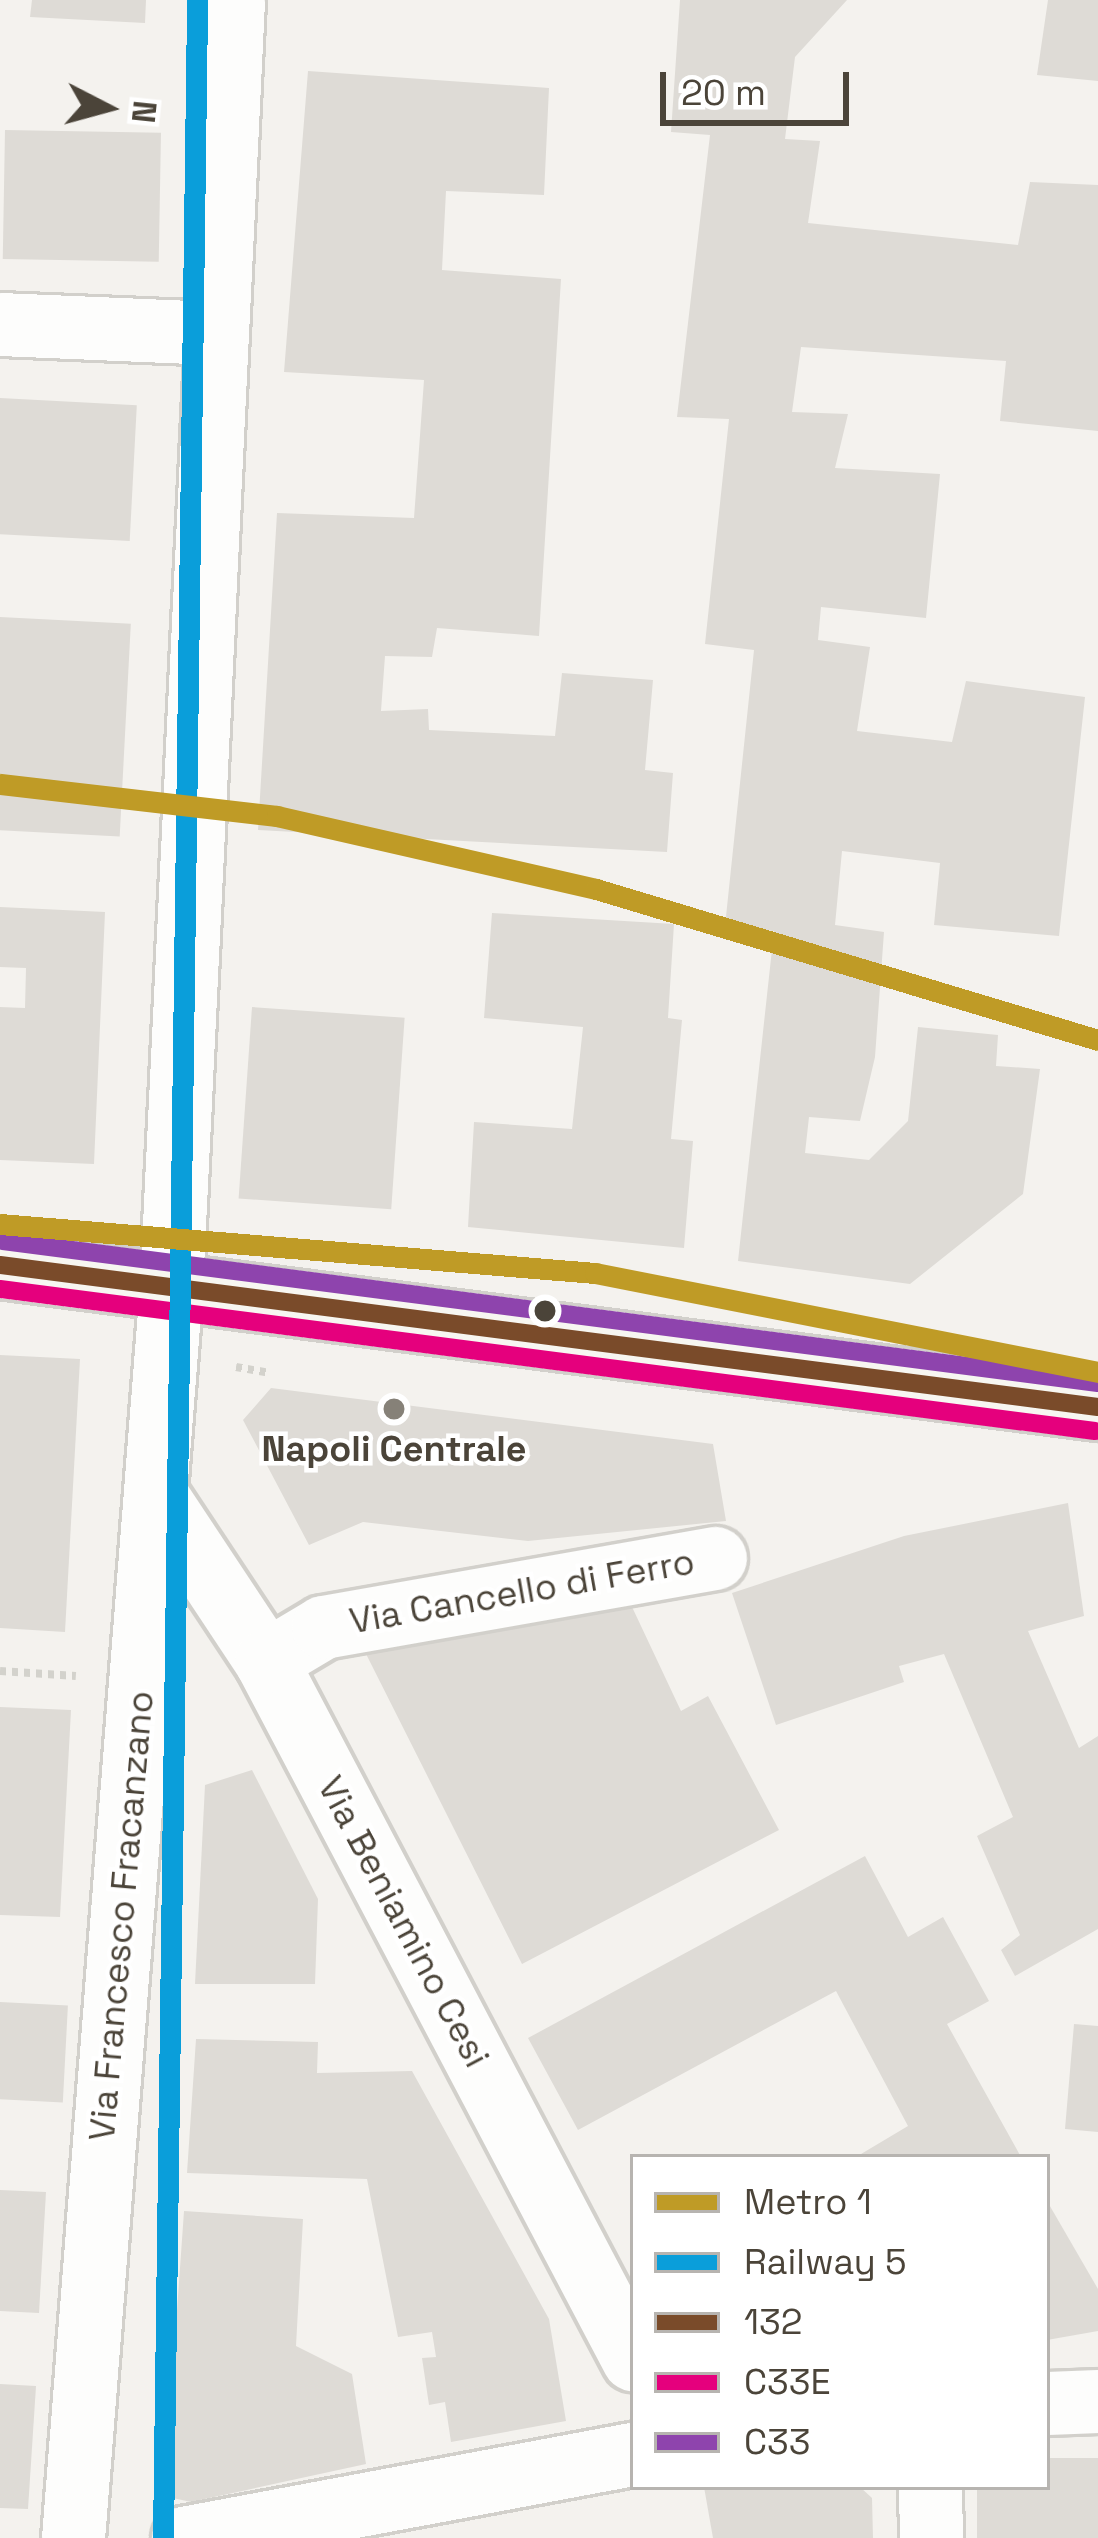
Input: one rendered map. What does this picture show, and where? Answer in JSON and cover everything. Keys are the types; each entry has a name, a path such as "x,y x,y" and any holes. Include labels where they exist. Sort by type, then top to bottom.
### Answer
{"main road":[{"path":"0,1265 1098,1407"}],"street":[{"name":"Via Francesco Fracanzano","path":"73,2538 171,1286 232,0"},
{"path":"0,324 215,333"},
{"name":"Via Beniamino Cesi","path":"156,1495 266,1660 630,2353"},
{"name":"Via Cancello di Ferro","path":"266,1660 323,1627 715,1558"},
{"path":"1050,2403 1098,2401"},
{"path":"183,2538 630,2456"},
{"path":"931,2490 931,2538"}],"path":[{"path":"236,1367 268,1372"},
{"path":"0,1671 64,1675"}],"building":[{"path":"32,0 146,0 145,23 30,17"},
{"path":"680,0 847,0 795,57 785,139 820,141 808,223 1018,245 1030,182 1098,185 1098,431 1000,421 1006,361 801,347 792,412 848,414 835,468 940,474 926,618 821,607 818,640 870,647 857,731 952,742 966,681 1085,697 1059,936 934,925 940,863 842,851 835,925 884,932 875,1057 860,1121 809,1117 805,1153 869,1160 908,1121 918,1027 998,1035 996,1066 1040,1069 1023,1194 910,1284 738,1261 774,931 725,926 754,650 705,644 729,419 677,417 710,135 671,132"},
{"path":"1048,0 1098,0 1098,81 1037,75"},
{"path":"308,71 549,88 544,195 446,191 442,270 561,279 539,636 437,628 432,657 385,656 381,711 428,709 429,730 555,736 562,673 653,680 645,770 673,773 667,852 258,830 277,513 414,518 424,380 284,372"},
{"path":"5,130 161,133 159,262 3,259"},
{"path":"0,398 137,405 130,541 0,534"},
{"path":"0,617 131,624 120,837 0,830"},
{"path":"0,907 105,912 94,1164 0,1160 0,1007 25,1008 26,968 0,967"},
{"path":"492,913 674,924 668,1018 682,1020 671,1139 693,1141 684,1248 468,1227 474,1122 572,1129 583,1027 484,1018"},
{"path":"252,1007 405,1018 391,1209 239,1199"},
{"path":"0,1355 80,1359 65,1632 0,1628"},
{"path":"271,1388 713,1444 726,1521 528,1541 363,1522 309,1545 243,1420"},
{"path":"1068,1503 1084,1616 1028,1631 1079,1748 1098,1736 1098,1929 1015,1976 1001,1950 1020,1935 977,1836 1013,1817 944,1654 899,1666 904,1682 776,1725 732,1593 904,1536"},
{"path":"625,1592 681,1711 708,1696 779,1830 522,1964 360,1642"},
{"path":"0,1707 71,1710 60,1917 0,1915"},
{"path":"252,1770 318,1899 315,1984 195,1984 205,1785"},
{"path":"865,1856 908,1937 943,1917 989,2001 947,2024 1019,2154 861,2154 908,2126 836,1991 578,2130 528,2038"},
{"path":"0,2002 68,2006 63,2102 0,2099"},
{"path":"1074,2024 1098,2026 1098,2132 1065,2129"},
{"path":"196,2039 318,2042 317,2073 412,2071 549,2319 566,2421 451,2442 445,2402 429,2405 422,2358 436,2357 432,2332 398,2337 367,2179 187,2173"},
{"path":"0,2190 46,2192 39,2313 0,2311"},
{"path":"1050,2206 1098,2289 1098,2331 1050,2339"},
{"path":"184,2211 303,2219 296,2346 352,2374 366,2464 191,2502 164,2496"},
{"path":"0,2384 36,2386 28,2509 0,2508"},
{"path":"1050,2458 1098,2458 1098,2538 977,2538 977,2490 1050,2490"},
{"path":"705,2490 863,2490 872,2498 873,2538 713,2538"}],"metro line":[{"name":"1","path":"0,784 277,816 596,889 1098,1040"},
{"name":"1","path":"0,1224 595,1273 1098,1372"}],"rail line":[{"name":"5","path":"163,2538 197,0"}],"transit line":[{"name":"C33","path":"3,1241 1098,1383"},
{"name":"132","path":"0,1265 1098,1407"},
{"name":"C33E","path":"0,1289 1095,1431"}],"place":[{"name":"Napoli Centrale","path":"394,1409"}]}
